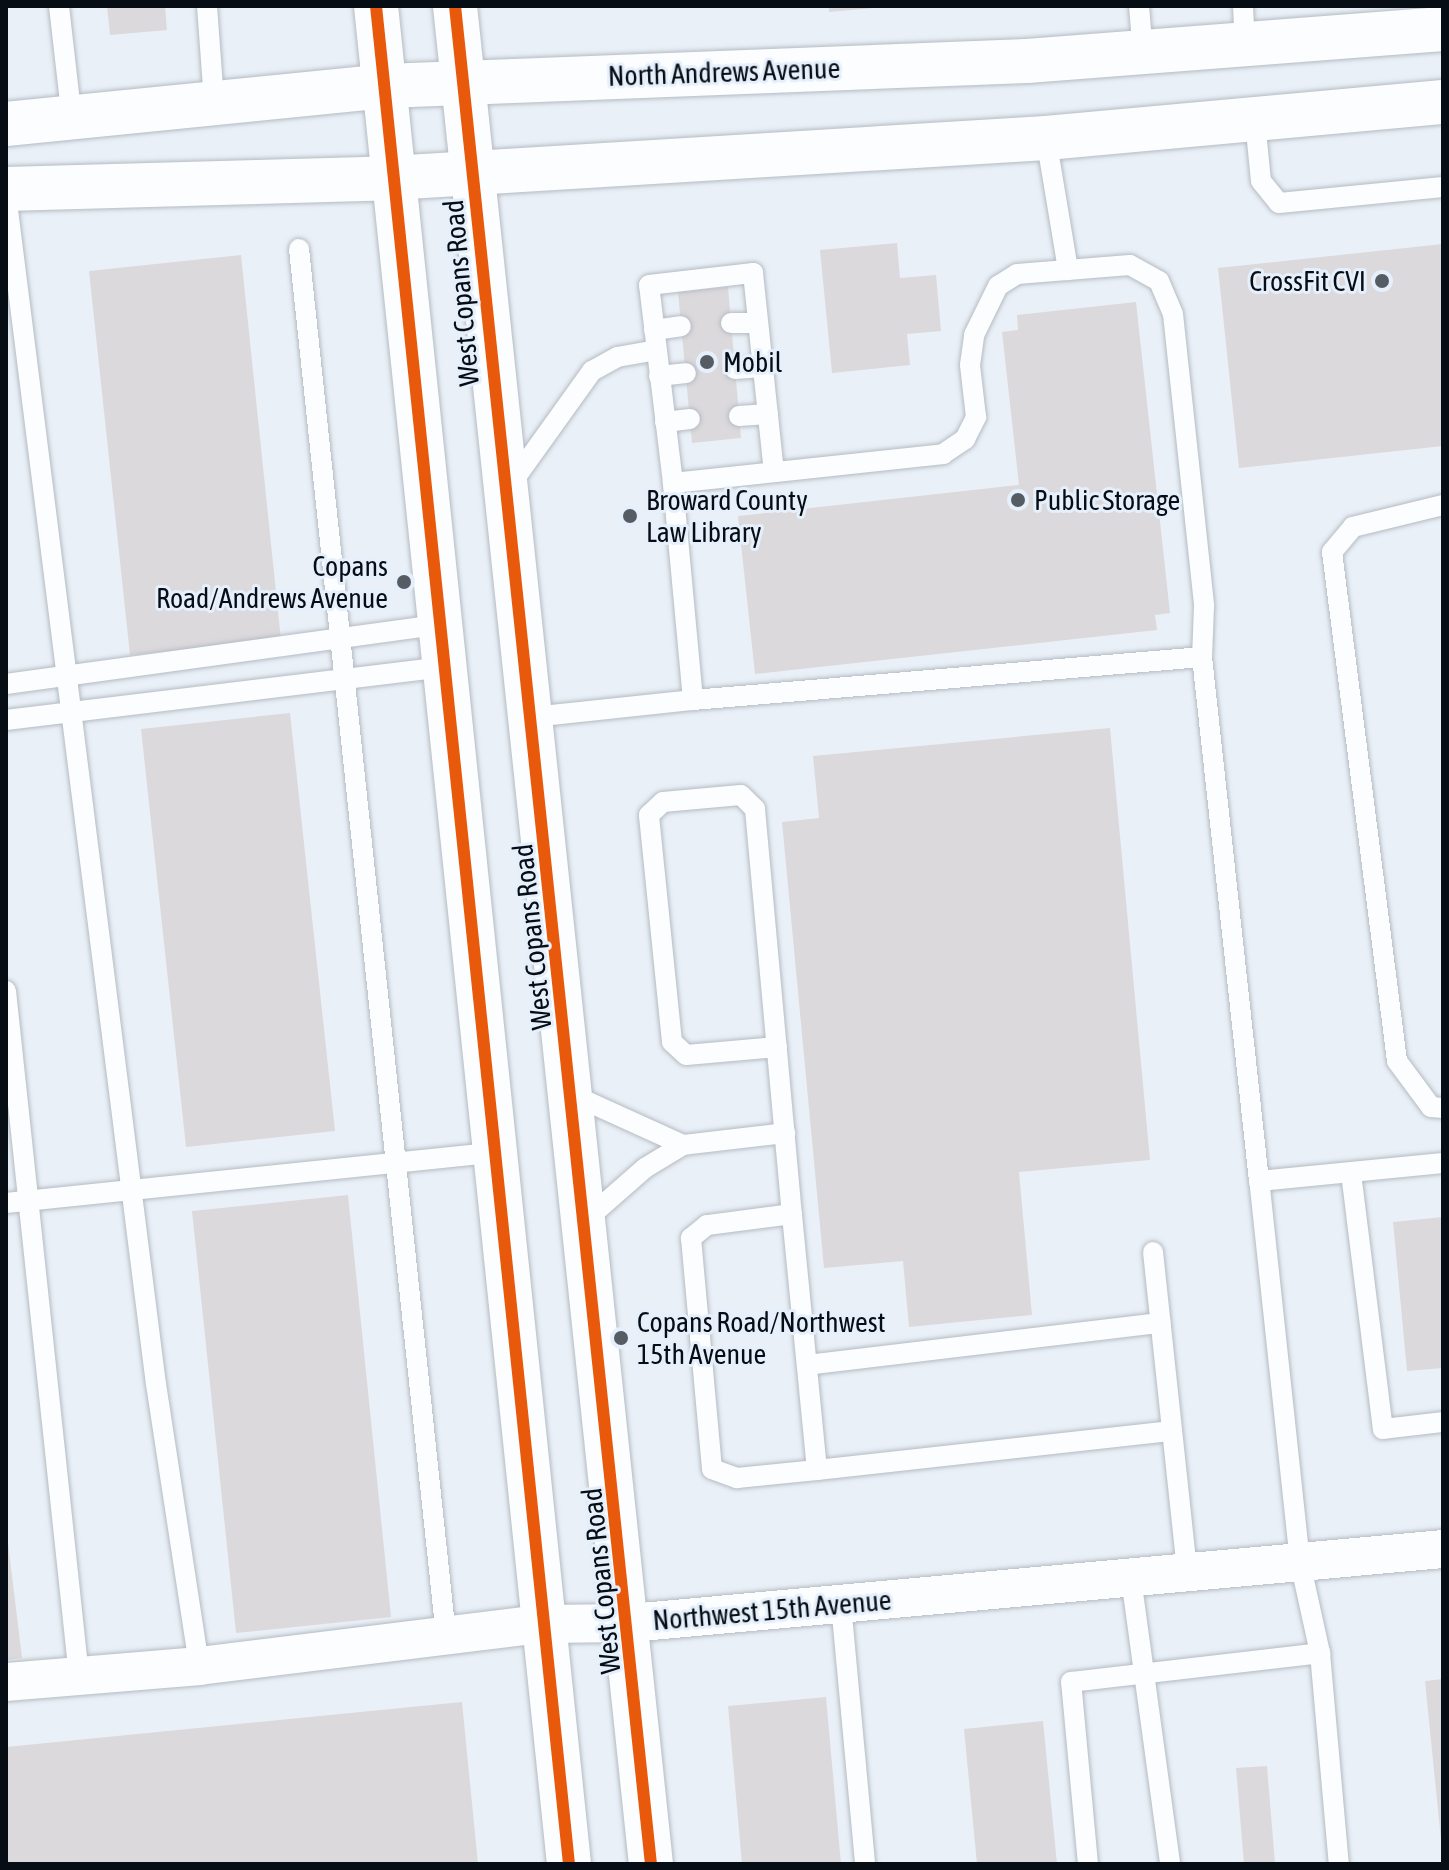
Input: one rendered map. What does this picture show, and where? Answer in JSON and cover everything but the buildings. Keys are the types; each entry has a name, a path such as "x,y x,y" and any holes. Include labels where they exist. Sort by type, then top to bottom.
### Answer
{"main road":[{"name":"West Copans Road","path":"376,6 391,178 569,1864"},
{"name":"West Copans Road","path":"455,6 505,494 533,717 630,1623 651,1864"},
{"name":"North Andrews Avenue","path":"6,124 72,120 214,101 462,81 1143,54 1244,26 1378,21 1443,29"},
{"path":"6,192 391,178 1046,138 1443,102"}],"street":[{"name":"Northwest 15th Avenue","path":"6,1682 199,1666 543,1624 630,1623 1443,1549"}],"lane":[{"path":"59,6 72,120"},
{"path":"207,6 214,101"},
{"path":"1139,6 1143,54"},
{"path":"1255,121 1261,181 1279,203 1443,187"},
{"path":"1046,138 1068,270"},
{"path":"6,192 70,678 132,1191 199,1666"},
{"path":"299,249 348,677 446,1636"},
{"path":"673,483 943,454 965,439 976,417 970,365 984,306 1017,274 1130,265 1159,281 1173,314 1204,606 1202,657 1300,1562 1320,1653 1339,1864"},
{"path":"693,700 673,483 649,285 753,273 774,472"},
{"path":"731,323 758,323"},
{"path":"505,494 592,371 681,326"},
{"path":"735,369 763,367"},
{"path":"659,376 686,373"},
{"path":"739,416 768,414"},
{"path":"665,422 690,419"},
{"path":"1443,505 1415,507 1353,527 1332,552 1397,1061 1431,1107 1443,1108"},
{"path":"6,684 70,678 343,639 441,646"},
{"path":"6,720 348,677 441,646"},
{"path":"533,717 693,700 1202,657"},
{"path":"777,1047 686,1055 672,1042 649,815 663,802 741,795 755,809 817,1470"},
{"path":"6,991 79,1676"},
{"path":"573,1095 683,1145"},
{"path":"587,1219 683,1145 785,1133"},
{"path":"6,1203 396,1159 494,1153"},
{"path":"1259,1181 1443,1163"},
{"path":"1351,1173 1383,1429 1443,1422"},
{"path":"792,1214 707,1225 691,1238 712,1469 737,1478 1172,1431"},
{"path":"1153,1252 1187,1572"},
{"path":"807,1365 1161,1323"},
{"path":"1131,1578 1170,1864"},
{"path":"841,1604 865,1864"},
{"path":"1088,1864 1071,1682 1320,1653"}],"cycle path":[{"path":"376,6 569,1864"},
{"path":"455,6 651,1864"}],"place":[{"name":"CrossFit CVI","path":"1382,281"},
{"name":"Mobil","path":"707,362"},
{"name":"Public Storage","path":"1018,500"},
{"name":"Broward County Law Library","path":"630,516"},
{"name":"Copans Road/Andrews Avenue","path":"404,582"},
{"name":"Copans Road/Northwest 15th Avenue","path":"621,1338"}]}
